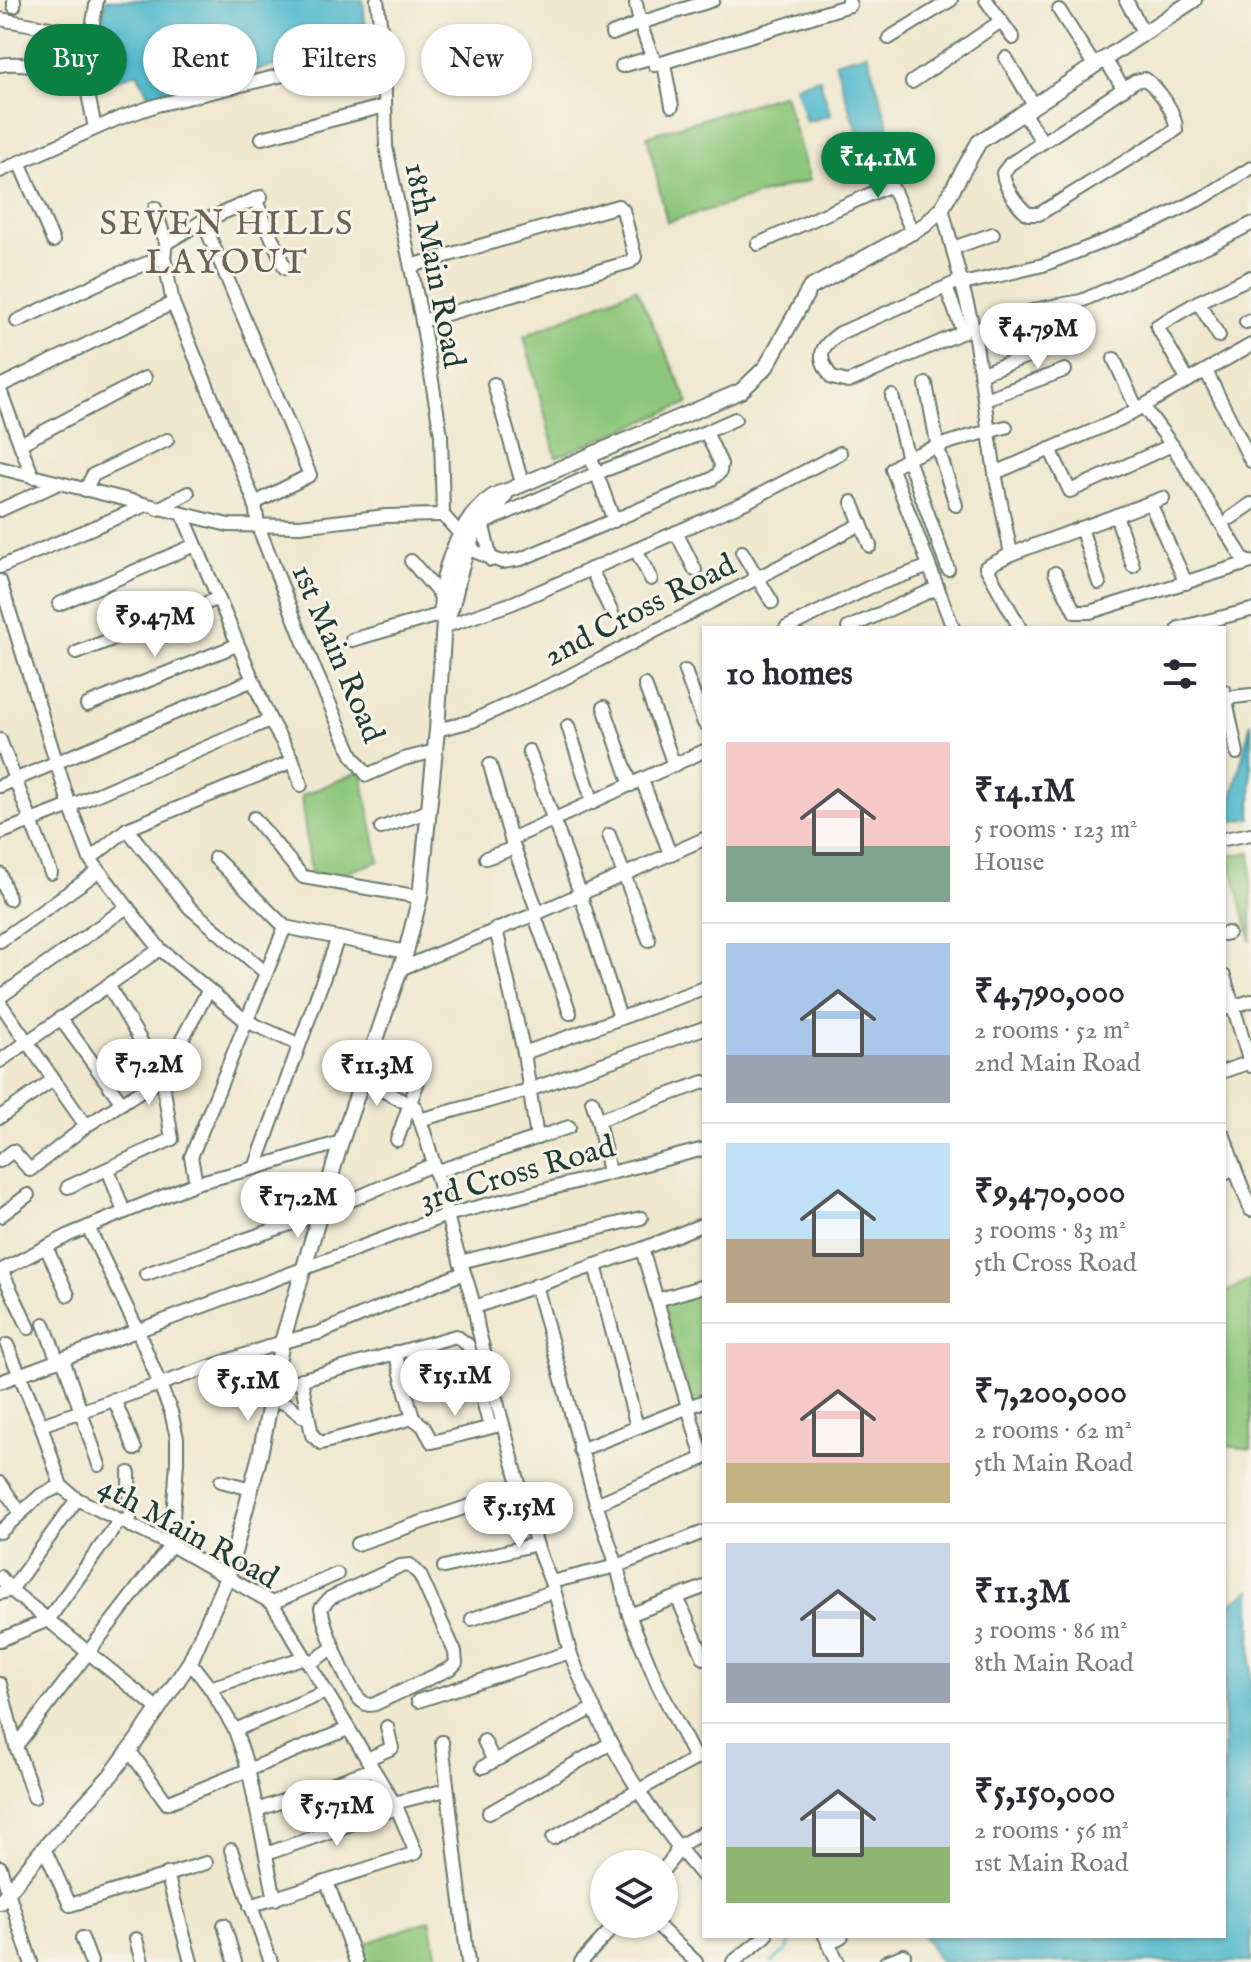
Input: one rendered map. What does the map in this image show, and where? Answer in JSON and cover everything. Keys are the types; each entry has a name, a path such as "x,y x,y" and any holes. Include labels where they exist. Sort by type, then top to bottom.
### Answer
{"main road":[{"path":"4,1898 129,1750 190,1662 228,1575 251,1489 282,1342 302,1271 341,1142 406,952 420,897 437,730 446,576 478,506 495,493 507,491 741,391 766,367 810,288 925,225 942,208 979,142 1194,0"},
{"path":"443,621 450,616 464,540"}],"street":[{"path":"92,24 97,0"},
{"name":"18th Main Road","path":"377,0 380,24"},
{"path":"622,66 658,60 850,5 848,0"},
{"path":"889,38 951,0"},
{"path":"986,0 1013,38"},
{"path":"1126,0 1143,32"},
{"path":"612,34 678,5 705,1"},
{"path":"636,4 640,23 658,60 672,106"},
{"path":"1059,10 1124,89"},
{"path":"0,19 28,24"},
{"path":"912,82 1001,21"},
{"path":"1006,58 1043,142"},
{"path":"0,65 24,64"},
{"path":"0,171 95,128 157,105 273,77"},
{"path":"1145,79 1154,85 1176,120 1176,130 1039,214 1028,214 1005,183 1003,173 1010,164 1043,142 1124,89 1145,79"},
{"path":"88,96 95,128"},
{"name":"18th Main Road","path":"385,96 386,147 422,321 441,435 443,515"},
{"path":"262,138 385,106"},
{"path":"876,152 913,233"},
{"path":"19,162 53,241"},
{"path":"946,287 963,332 848,382 832,378 821,355 825,344 840,333 946,287 1043,265 1156,221 1206,196 1251,168"},
{"path":"758,244 891,185"},
{"path":"166,243 203,221 258,198 285,268"},
{"path":"411,266 618,206 623,210 635,257 630,262 422,321"},
{"path":"155,208 166,243 164,257 173,303 255,503 258,526"},
{"path":"942,208 974,331 995,473 1011,554"},
{"path":"203,221 310,475 255,503"},
{"path":"974,331 1038,309 1081,301 1251,224"},
{"path":"953,248 993,234"},
{"path":"17,321 118,274 164,257"},
{"path":"1188,381 1157,326 1251,277"},
{"path":"1198,302 1219,336"},
{"path":"33,477 0,388 173,303"},
{"path":"982,373 1082,336"},
{"path":"995,473 1140,408 1251,345"},
{"path":"1055,573 1075,612 1090,612 1248,563 1172,445 1140,408 1114,359"},
{"path":"985,399 1065,370"},
{"path":"1206,371 1251,461"},
{"path":"20,444 145,378"},
{"path":"494,384 522,483"},
{"path":"926,384 938,448 956,505"},
{"path":"892,396 908,459 948,569"},
{"path":"491,560 484,524 597,473 735,419"},
{"path":"952,626 927,567 892,469 908,459 1006,427"},
{"path":"0,468 217,524 300,526 395,515 443,515 464,540 491,560 508,562 712,479 720,472 721,464 706,432"},
{"path":"85,490 93,475 167,440"},
{"path":"1050,449 1070,491 1172,445"},
{"path":"352,640 513,603 746,502 840,453"},
{"path":"590,455 614,521"},
{"path":"0,510 59,483"},
{"path":"0,567 188,493"},
{"path":"1019,626 986,567 1011,554 1156,500 1186,583"},
{"path":"852,502 870,546"},
{"path":"1231,518 1251,504"},
{"path":"183,515 237,645 270,720 293,761 301,785"},
{"path":"1116,515 1133,566"},
{"name":"2nd Cross Road","path":"437,730 472,721 561,680 861,524"},
{"name":"1st Main Road","path":"258,526 314,668 352,755 363,771 367,775 404,759 435,751"},
{"path":"1081,528 1099,583"},
{"path":"676,532 695,570"},
{"path":"59,604 195,545"},
{"path":"636,550 651,579"},
{"path":"742,552 772,602"},
{"path":"411,561 443,598"},
{"path":"790,626 870,587 927,567"},
{"path":"591,569 612,613"},
{"path":"0,581 70,806 90,859 160,949 246,1021 298,1044"},
{"path":"852,626 937,588"},
{"path":"76,653 217,599"},
{"path":"1212,625 1251,610"},
{"path":"87,705 237,645"},
{"path":"685,671 702,718"},
{"path":"0,786 253,680"},
{"path":"645,685 674,765"},
{"path":"1226,695 1251,695"},
{"path":"1226,701 1235,754"},
{"path":"604,707 670,854"},
{"path":"0,833 270,720"},
{"path":"568,726 593,803"},
{"path":"0,740 51,873"},
{"path":"529,751 580,893 620,1018"},
{"path":"486,858 553,820 702,752"},
{"path":"90,859 127,829 293,761"},
{"path":"490,765 512,844 570,1013"},
{"path":"381,828 429,811"},
{"path":"254,818 303,877 420,897"},
{"path":"127,829 190,908 266,973"},
{"path":"1226,839 1251,834"},
{"path":"609,835 649,940"},
{"path":"400,969 536,914 702,840"},
{"path":"215,858 285,927 406,952"},
{"path":"0,941 99,871"},
{"path":"0,874 9,899"},
{"path":"86,1126 0,1000 127,907"},
{"path":"196,1183 191,1157 285,927"},
{"path":"496,929 524,1053 537,1138"},
{"path":"255,1168 338,938"},
{"path":"0,1061 160,949"},
{"path":"68,1187 172,1139 162,1077 108,985"},
{"path":"524,1053 702,989"},
{"path":"0,1161 13,1151 30,1170 86,1126 162,1077 208,991"},
{"path":"1226,1070 1251,1063 1229,1008 1251,1001"},
{"path":"60,1018 122,1103"},
{"path":"419,1120 529,1090 702,1029"},
{"path":"0,1117 54,1079"},
{"path":"362,1080 415,1107 475,1307 497,1425"},
{"path":"397,1140 418,1081"},
{"path":"598,1120 702,1083"},
{"path":"592,1101 609,1172"},
{"path":"146,1274 322,1213 435,1168 569,1127"},
{"path":"29,1328 1,1270 88,1227 196,1183 341,1142"},
{"path":"1226,1148 1230,1171 1251,1210"},
{"name":"3rd Cross Road","path":"302,1271 447,1215 702,1150"},
{"path":"108,1169 124,1212"},
{"path":"0,1216 28,1195"},
{"path":"41,1425 282,1342 319,1333 461,1267 641,1218"},
{"path":"475,1307 702,1225"},
{"path":"16,1746 171,1545 177,1438 171,1412 138,1331 88,1227"},
{"path":"46,1247 68,1295"},
{"path":"642,1249 702,1455"},
{"path":"595,1265 637,1427"},
{"path":"0,1382 302,1271"},
{"path":"536,1285 580,1450 617,1566 629,1615 657,1683 700,1756 553,1838"},
{"path":"657,1300 702,1287"},
{"path":"44,1324 82,1410 99,1465"},
{"path":"302,1416 273,1393 301,1379 399,1351 456,1336 463,1339 468,1345 520,1489 570,1652 594,1708 639,1792 677,1847 702,1876"},
{"name":"4th Main Road","path":"7,1345 41,1425 61,1486 77,1499 228,1575 272,1603 370,1764 395,1806 416,1853 327,1882"},
{"path":"399,1351 418,1422 432,1442 497,1425"},
{"path":"301,1379 312,1435 321,1443 418,1422"},
{"path":"114,1399 135,1449"},
{"path":"580,1450 702,1402"},
{"path":"596,1504 702,1458"},
{"path":"0,1640 48,1620 124,1524 129,1473"},
{"path":"221,1481 251,1489"},
{"path":"0,1483 20,1512"},
{"path":"0,1532 41,1495 61,1486"},
{"path":"357,1544 520,1489"},
{"path":"6,1592 77,1499"},
{"path":"472,1619 552,1586 617,1566 702,1533"},
{"path":"444,1567 536,1544"},
{"path":"410,1565 420,1575 456,1657 451,1668 370,1705 357,1697 334,1647 321,1613 324,1602 400,1566 410,1565"},
{"path":"272,1603 337,1574"},
{"path":"0,1577 6,1592 48,1620 157,1708"},
{"path":"629,1615 702,1588"},
{"path":"677,1597 702,1653"},
{"path":"210,1688 307,1660 334,1647"},
{"path":"418,1701 570,1652"},
{"path":"190,1662 235,1730 248,1768 275,1899"},
{"path":"318,1679 341,1667"},
{"path":"0,1684 16,1746 34,1797"},
{"path":"235,1730 326,1692"},
{"path":"484,1741 488,1764 594,1708"},
{"path":"257,1810 370,1764 392,1748 387,1727"},
{"path":"129,1750 167,1803 348,1729"},
{"path":"442,1742 468,1962"},
{"path":"489,1813 611,1743"},
{"path":"266,1854 446,1790"},
{"path":"676,1850 702,1833"},
{"path":"44,1848 70,1905 206,1863"},
{"path":"231,1850 271,1962"},
{"path":"0,1867 4,1898 31,1962"},
{"path":"167,1874 191,1962"},
{"path":"250,1906 327,1882 356,1962"},
{"path":"224,1925 235,1962"},
{"path":"82,1938 91,1962"},
{"path":"581,1962 603,1938"},
{"path":"671,1938 696,1962"},
{"path":"733,1962 759,1938"},
{"path":"136,1939 142,1962"},
{"path":"827,1940 838,1962"},
{"path":"886,1962 904,1955"}],"green space":[{"path":"784,94 810,180 667,222 647,136"},
{"path":"636,288 689,403 556,457 524,336"},
{"path":"361,771 379,861 329,879 311,873 301,796"},
{"path":"1251,852 1251,942 1229,856"},
{"path":"1251,1279 1251,1449 1226,1446 1226,1292"},
{"path":"702,1284 702,1398 690,1403 661,1297"},
{"path":"430,1920 438,1962 367,1962 361,1945"}],"water":[{"path":"106,0 363,0 365,24 273,24 273,66 257,70 257,24 143,24 143,84 137,72 127,76 127,24 101,24"},
{"path":"867,53 889,127 858,136 835,62"},
{"path":"819,78 831,115 806,122 795,86"},
{"path":"1251,722 1251,818 1226,823"},
{"path":"1251,1590 1251,1962 940,1962 924,1938 1226,1938 1226,1607"}],"waterway":[{"path":"772,1962 788,1949 791,1938"}],"district":[{"name":"SEVEN HILLS LAYOUT","path":"227,242"}]}
